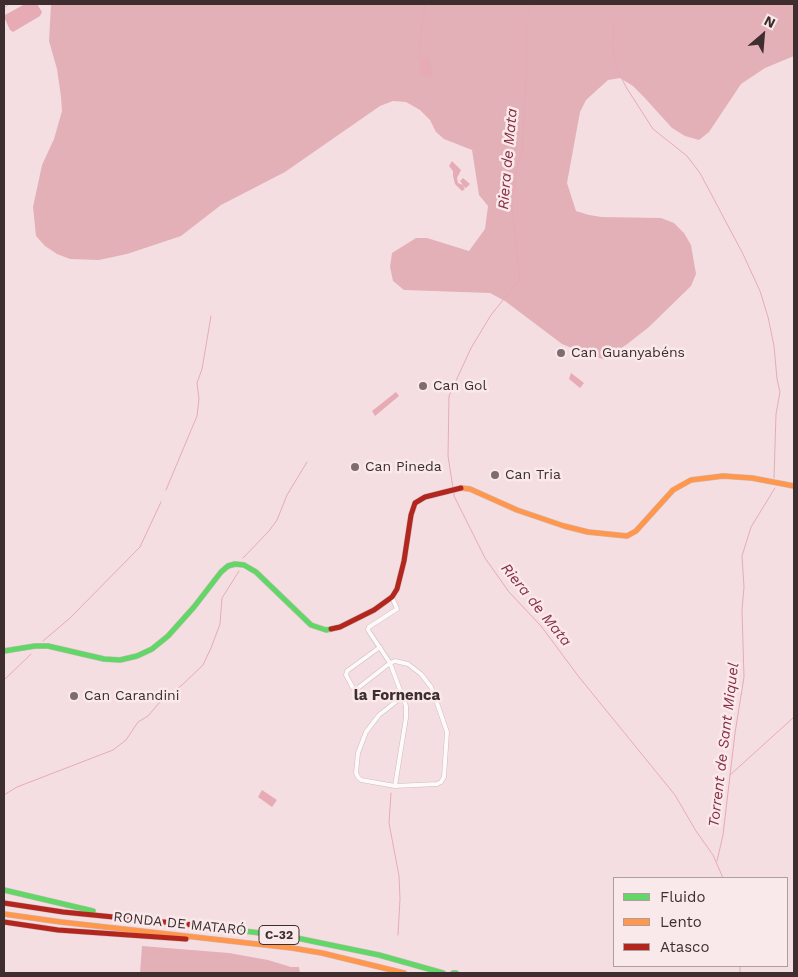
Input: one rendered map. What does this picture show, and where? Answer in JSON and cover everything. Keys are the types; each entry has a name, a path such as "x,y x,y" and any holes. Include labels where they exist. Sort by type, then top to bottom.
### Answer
{"main road":[{"path":"4,651 48,646 104,659 120,660 137,656 152,649 168,636 194,607 221,572 228,566 235,564 244,565 251,569 316,628 330,630 344,626 374,610 392,597 397,588 404,560 410,515 415,503 425,497 445,491 460,488 476,491 517,510 564,526 588,532 627,536 636,531 673,490 691,480 723,476 752,478 794,486"},
{"path":"4,890 112,916"},
{"name":"RONDA DE MATARÓ","path":"4,903 63,912 217,927 292,937 360,951 443,973"},
{"name":"RONDA DE MATARÓ","path":"4,914 292,948 404,973"},
{"path":"4,922 68,931 174,939 214,938"},
{"path":"361,962 385,973"}],"street":[{"path":"392,597 397,609 369,627 368,630 390,663 407,712 395,786"},
{"path":"380,647 347,671 346,674 352,688 358,688 395,661 408,664 421,674 431,687 447,732 445,770 441,782 421,786 395,786 361,780 356,773 358,753 366,732 378,715 402,698"}],"shaded area":[{"path":"25,4 37,4 42,12 40,16 13,32 10,30 4,17"},
{"path":"51,4 794,4 794,56 765,68 741,84 709,132 699,140 685,136 672,128 633,86 620,78 608,80 586,100 580,112 567,183 576,211 602,217 661,218 674,223 684,233 691,245 696,274 691,286 649,327 626,345 603,359 562,344 505,301 490,293 404,290 393,281 390,267 392,253 416,238 427,238 469,251 485,229 488,206 479,195 472,150 444,139 436,132 430,120 420,110 406,102 393,101 380,106 285,172 221,205 181,236 127,254 99,260 70,259 57,254 45,246 36,236 33,207 42,165 54,139 62,111 57,69 49,41"},
{"path":"429,57 433,78 419,74 421,59"},
{"path":"452,161 461,170 457,178 458,183 463,185 460,181 463,178 470,184 466,188 463,186 465,189 462,191 455,184 453,171 449,166"},
{"path":"571,373 584,383 580,388 569,379"},
{"path":"396,392 399,396 375,416 372,411"},
{"path":"262,790 277,800 272,807 258,797"},
{"path":"142,946 229,953 268,960 291,967 299,967 300,973 140,973"}],"waterway":[{"path":"4,8 9,4"},
{"path":"421,59 419,51 425,4"},
{"name":"Riera de Mata","path":"528,13 531,4"},
{"name":"Torrent de Sant Miquel","path":"614,23 613,47 617,69 626,87 653,129 687,156 700,173 743,254 760,291 774,346 780,392 776,414 774,478"},
{"name":"Riera de Mata","path":"453,488 448,456 449,396 471,348 491,315 520,279 512,210 516,172 522,150 526,81 526,24"},
{"path":"166,490 197,416 199,399 197,383 202,369 211,316"},
{"path":"243,558 277,520 287,495 307,462"},
{"name":"Torrent de Sant Miquel","path":"717,861 723,835 735,733 744,677 742,556 751,527 775,488"},
{"name":"Riera de Mata","path":"454,492 454,496 485,558 509,592 541,626 579,677 675,795 696,831 713,855 723,877"},
{"path":"43,641 70,618 140,547 161,502"},
{"path":"4,795 17,787 113,750 126,740 138,722 148,716 159,703 203,665 220,624 222,598 239,571"},
{"path":"4,680 31,654"},
{"path":"730,775 794,717"},
{"path":"391,793 389,823 399,876 398,935"},
{"name":"Riera de Mata","path":"740,967 740,973"}],"traffic: fast":[{"path":"4,651 48,646 104,659 120,660 137,656 152,649 168,636 194,607 221,572 228,566 235,564 244,565 256,572 311,625 326,630 331,629"},
{"path":"4,890 93,911"},
{"path":"204,926 292,937 379,955 443,973"}],"traffic: slow":[{"path":"461,488 470,489 517,510 564,526 588,532 627,536 636,531 673,490 691,480 723,476 752,478 794,486"},
{"path":"4,914 292,948 322,953 404,973"}],"traffic: jam":[{"path":"331,629 340,627 374,610 392,597 397,589 404,561 411,515 415,503 425,497 461,488"},
{"path":"4,903 63,912 204,926"},
{"path":"4,922 58,930 186,939"}],"place":[{"name":"Can Guanyabéns","path":"561,353"},
{"name":"Can Gol","path":"423,386"},
{"name":"Can Pineda","path":"355,467"},
{"name":"Can Tria","path":"495,475"},
{"name":"Can Carandini","path":"74,696"}],"district":[{"name":"la Fornenca","path":"397,696"}]}
